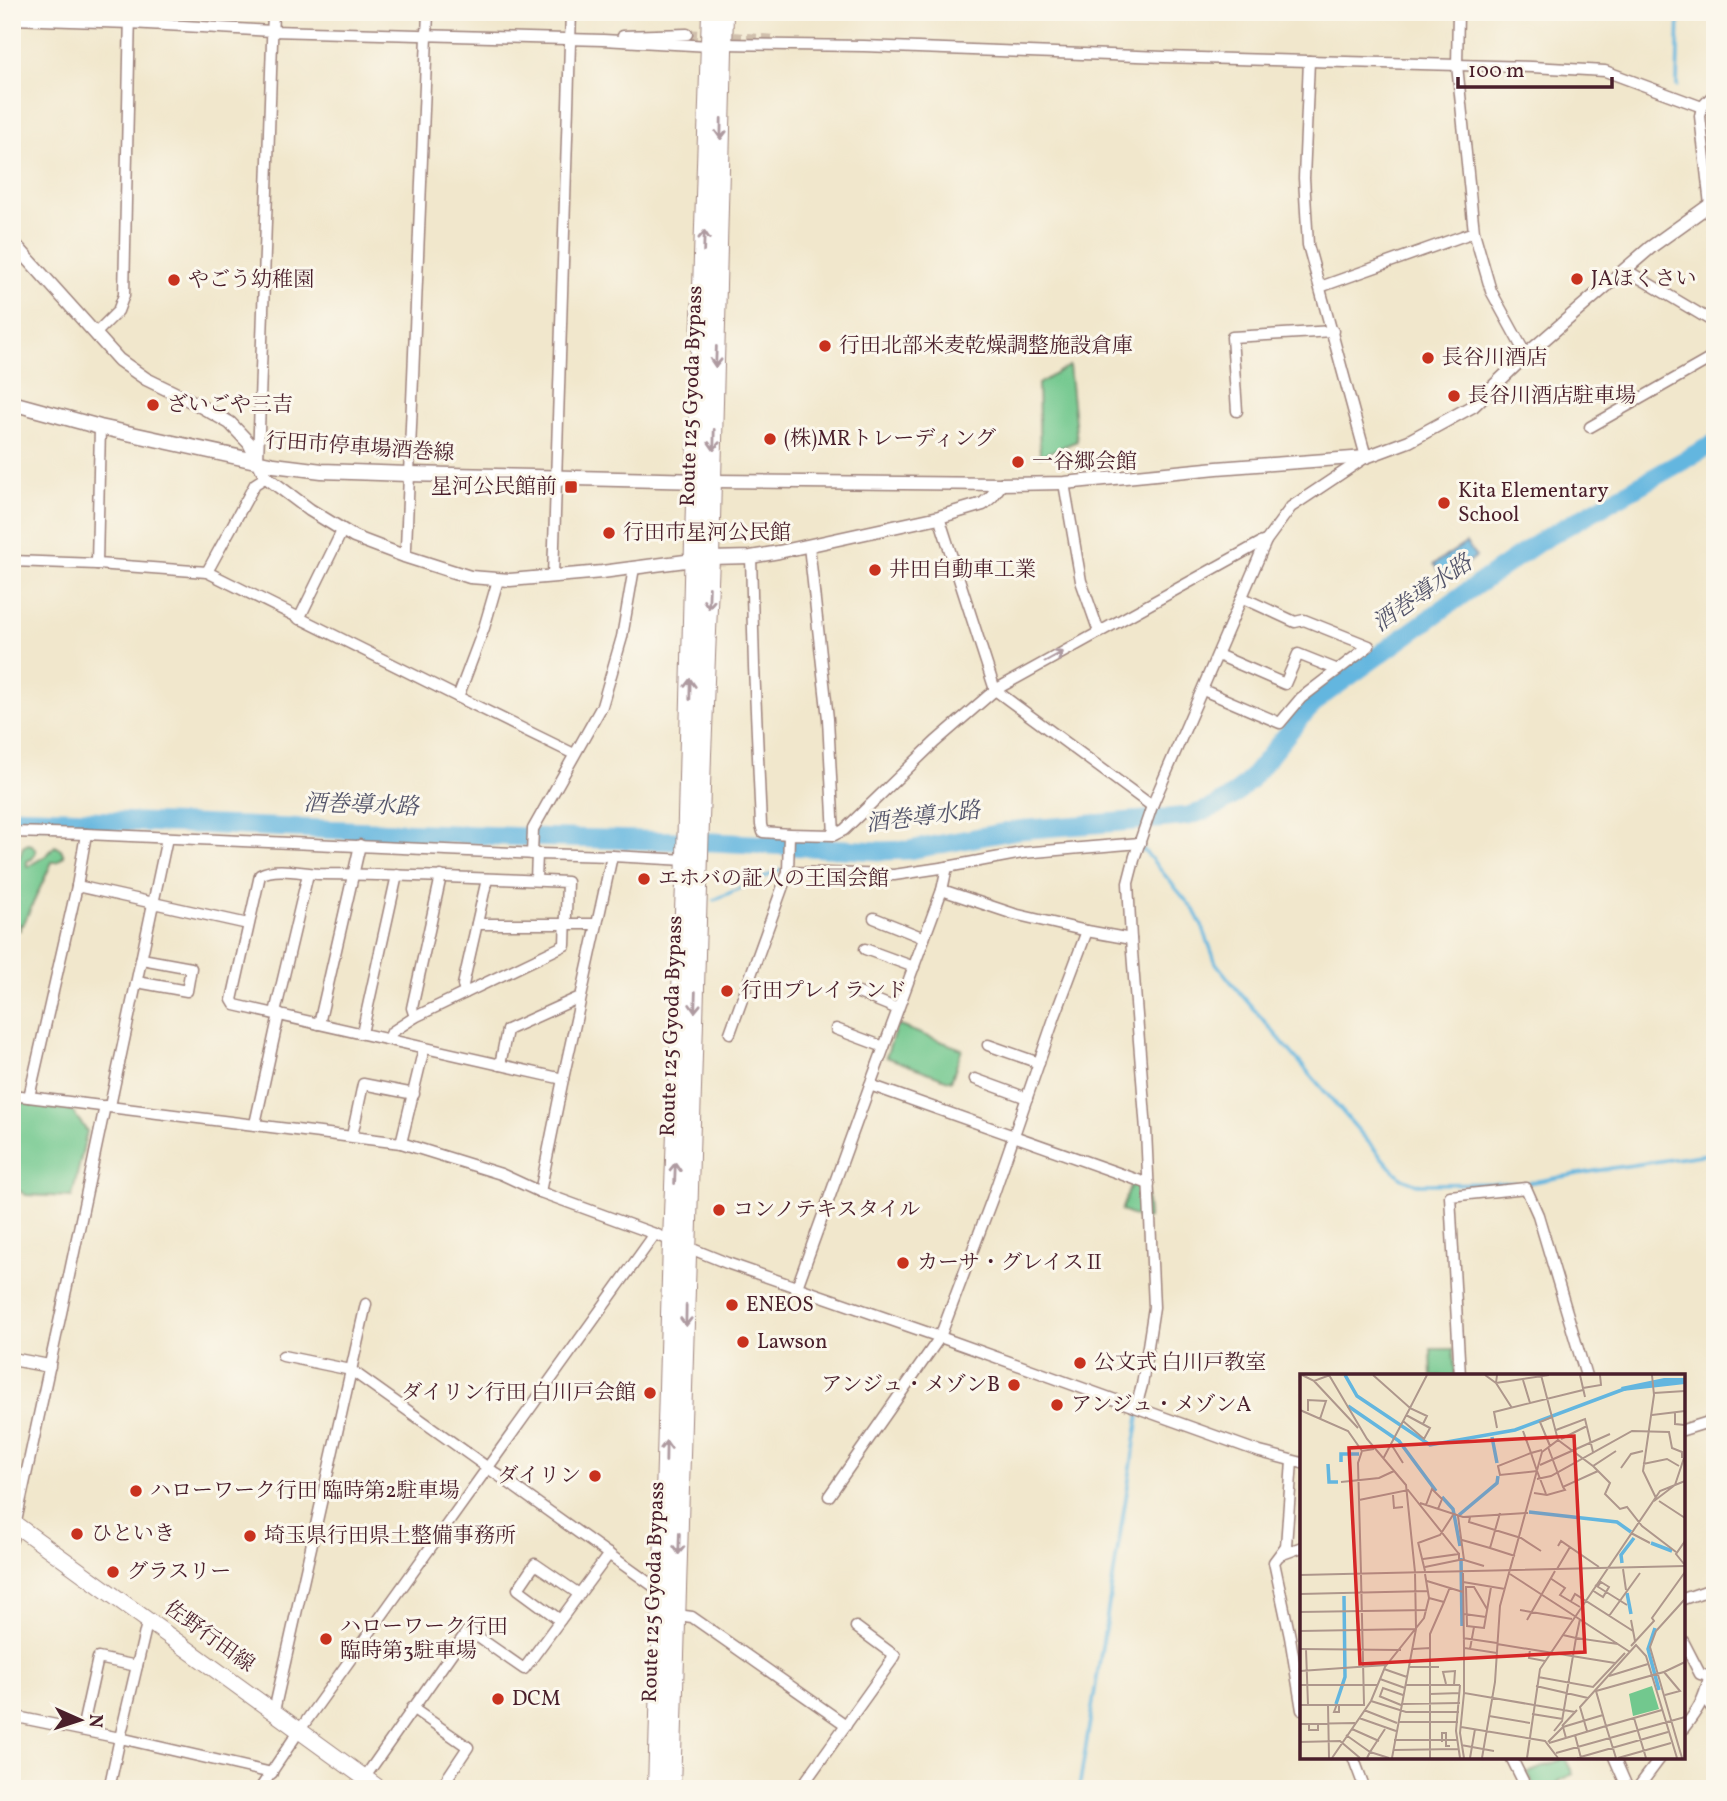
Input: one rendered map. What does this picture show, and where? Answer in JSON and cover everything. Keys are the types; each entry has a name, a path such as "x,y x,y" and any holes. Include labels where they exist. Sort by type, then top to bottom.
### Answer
{"highway":[{"name":"Route 125 Gyoda Bypass","path":"711,12 717,45"},
{"name":"Route 125 Gyoda Bypass","path":"657,1789 672,1241 693,831 717,45 724,12"},
{"name":"Route 125 Gyoda Bypass","path":"671,1789 677,1615 672,1241"}],"main road":[{"name":"行田市停車場酒巻線","path":"12,403 258,463 322,471 704,481"},
{"name":"佐野行田線","path":"13,1529 148,1619 380,1789"}],"street":[{"path":"258,463 273,12"},
{"path":"404,556 428,12"},
{"path":"553,576 571,12"},
{"path":"1458,12 1457,65 1474,232 1491,291 1526,355"},
{"path":"95,334 118,311 124,295 130,18"},
{"path":"12,19 130,18 272,31 1532,67 1605,71 1702,107"},
{"path":"603,40 629,35 687,34"},
{"path":"776,40 828,45"},
{"path":"1309,61 1304,178 1308,245 1366,457"},
{"path":"1136,1407 1154,1307 1149,1184 1128,883 1151,808 1266,541 1291,507 1366,457 1409,441 1473,407 1526,355 1651,247 1712,203 1700,116 1702,107 1715,93"},
{"path":"1320,287 1474,232"},
{"path":"12,241 120,359 146,379 230,423 249,443 266,477 279,488 342,531 404,556 470,577 498,580 702,559 751,557 939,517 983,504 1001,484"},
{"path":"1626,270 1715,323"},
{"path":"1237,411 1232,337 1333,331"},
{"path":"1590,427 1715,356"},
{"path":"97,564 100,426"},
{"path":"704,481 1064,483 1366,457"},
{"path":"208,572 255,484 266,477"},
{"path":"1064,483 1081,581 1099,632"},
{"path":"939,517 995,690 1151,808"},
{"path":"299,619 342,531"},
{"path":"751,557 761,825 763,832 789,837 834,835 844,830 935,742 995,690 1266,541"},
{"path":"808,546 828,719 834,835"},
{"path":"12,561 208,572 574,754"},
{"path":"536,880 533,829 602,706 622,637 634,568"},
{"path":"458,697 484,628 498,580"},
{"path":"1203,690 1280,723 1301,698 1369,646 1304,620 1295,622 1242,598"},
{"path":"1218,655 1285,684 1298,654 1338,670"},
{"path":"12,832 690,858"},
{"path":"29,1097 86,834"},
{"path":"730,1033 788,872 789,837"},
{"path":"13,1529 167,838"},
{"path":"788,872 894,875 1021,853 1140,843"},
{"path":"319,1024 360,845"},
{"path":"540,1192 612,856"},
{"path":"797,1287 942,890 947,867"},
{"path":"389,1039 392,1032 415,1017 565,945 567,882 269,870 260,875 232,1000 235,1005 563,1079"},
{"path":"255,1124 308,873"},
{"path":"362,1033 397,875"},
{"path":"415,1017 412,1008 441,876"},
{"path":"465,993 463,985 486,879"},
{"path":"76,886 248,924"},
{"path":"942,890 1014,914 1131,939"},
{"path":"874,918 924,937"},
{"path":"477,924 597,924"},
{"path":"829,1496 940,1337 985,1219 1087,931"},
{"path":"865,949 914,967"},
{"path":"137,982 187,991 191,968 142,959"},
{"path":"851,990 898,1009"},
{"path":"500,1065 507,1030 580,997"},
{"path":"836,1028 884,1047"},
{"path":"988,1045 1039,1063"},
{"path":"401,1143 424,1048"},
{"path":"975,1079 1027,1098"},
{"path":"352,1136 363,1084 414,1094"},
{"path":"870,1085 1149,1184"},
{"path":"12,1095 401,1143 501,1174 540,1192 727,1264 1260,1452 1297,1462 1286,1546 1274,1562 1300,1698"},
{"path":"1460,1374 1450,1196 1526,1188 1538,1215 1585,1374"},
{"path":"260,1789 489,1468 672,1241"},
{"path":"274,1711 366,1304"},
{"path":"283,1356 351,1370 663,1593"},
{"path":"12,1359 49,1366"},
{"path":"1685,1429 1715,1420"},
{"path":"1280,1555 1300,1547"},
{"path":"365,1777 468,1630 524,1669 609,1554"},
{"path":"560,1620 518,1589 535,1564 579,1594"},
{"path":"1685,1598 1715,1588"},
{"path":"677,1615 692,1617 846,1726"},
{"path":"109,1789 148,1619"},
{"path":"800,1789 895,1656 856,1627"},
{"path":"1685,1645 1700,1674 1712,1678 1699,1709 1685,1726"},
{"path":"82,1730 98,1658 137,1665"},
{"path":"1705,1698 1715,1713"},
{"path":"412,1708 468,1747 440,1789"},
{"path":"12,1716 272,1773"},
{"path":"1354,1759 1365,1789"},
{"path":"1512,1759 1527,1789"},
{"path":"1615,1759 1628,1789"},
{"path":"1637,1789 1660,1759"}],"green space":[{"path":"1069,366 1077,441 1040,456 1038,384"},
{"path":"28,844 36,851 32,859 27,861 27,867 47,855 55,846 61,849 64,856 57,862 52,862 23,925 20,924 20,930 13,929 12,865 20,856 23,847"},
{"path":"897,1025 962,1049 951,1081 886,1057"},
{"path":"12,1101 72,1111 87,1131 72,1197 26,1195 12,1186"},
{"path":"1132,1182 1146,1187 1148,1218 1144,1220 1121,1211"},
{"path":"1431,1349 1453,1349 1455,1374 1432,1374"},
{"path":"1566,1759 1573,1774 1558,1781 1559,1785 1551,1789 1535,1789 1528,1773"}],"water":[{"path":"1466,543 1476,557 1444,578 1434,564"}],"waterway":[{"path":"1677,86 1679,12"},
{"name":"酒巻導水路","path":"12,817 714,842 880,851 909,850 1017,830 1188,816 1216,806 1233,796 1322,696 1465,593 1542,540 1715,443"},
{"path":"1142,850 1194,910 1216,963 1402,1178 1417,1184 1527,1183 1715,1153"},
{"path":"714,900 780,870"},
{"path":"1079,1789 1140,1411"}],"tunnel":[{"path":"687,34 776,40"}],"place":[{"name":"JAほくさい","path":"1577,279"},
{"name":"やごう幼稚園","path":"174,280"},
{"name":"行田北部米麦乾燥調整施設倉庫","path":"825,346"},
{"name":"長谷川酒店","path":"1428,358"},
{"name":"長谷川酒店駐車場","path":"1454,396"},
{"name":"ざいごや三吉","path":"153,405"},
{"name":"(株)MRトレーディング","path":"770,439"},
{"name":"一谷郷会館","path":"1018,462"},
{"name":"星河公民館前","path":"571,487"},
{"name":"Kita Elementary School","path":"1444,503"},
{"name":"行田市星河公民館","path":"609,533"},
{"name":"井田自動車工業","path":"875,570"},
{"name":"エホバの証人の王国会館","path":"644,879"},
{"name":"行田プレイランド","path":"727,991"},
{"name":"コンノテキスタイル","path":"719,1210"},
{"name":"カーサ・グレイスⅡ","path":"903,1263"},
{"name":"ENEOS","path":"732,1305"},
{"name":"Lawson","path":"743,1342"},
{"name":"公文式 白川戸教室","path":"1080,1363"},
{"name":"アンジュ・メゾンB","path":"1014,1385"},
{"name":"ダイリン行田 白川戸会館","path":"650,1393"},
{"name":"アンジュ・メゾンA","path":"1057,1405"},
{"name":"ダイリン","path":"595,1476"},
{"name":"ハローワーク行田 臨時第2駐車場","path":"136,1491"},
{"name":"ひといき","path":"77,1534"},
{"name":"埼玉県行田県土整備事務所","path":"250,1536"},
{"name":"グラスリー","path":"113,1572"},
{"name":"ハローワーク行田 臨時第3駐車場","path":"326,1639"},
{"name":"DCM","path":"498,1699"}]}
